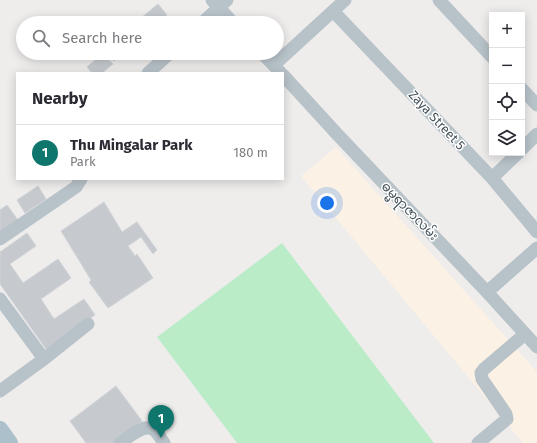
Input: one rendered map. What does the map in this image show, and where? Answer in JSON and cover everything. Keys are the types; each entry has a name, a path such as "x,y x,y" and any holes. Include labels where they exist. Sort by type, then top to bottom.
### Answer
{"main road":[{"path":"0,429 10,443"}],"street":[{"path":"269,60 277,69 346,0"},
{"path":"439,0 489,54"},
{"path":"208,16 219,2 229,16"},
{"name":"Zaya Street 5","path":"334,11 492,178 537,232"},
{"path":"149,72 162,60"},
{"name":"ဓမ္မရာဇာလမ်း","path":"284,76 537,347"},
{"path":"525,92 537,106"},
{"path":"525,146 537,134"},
{"path":"492,178 515,156"},
{"path":"0,240 76,187 80,180"},
{"path":"487,292 537,248"},
{"path":"0,299 44,359"},
{"path":"0,391 88,324"},
{"path":"478,443 507,419 506,414 482,379 481,373 525,334"},
{"path":"120,443 143,428 149,427 154,430 164,443"}],"shaded area":[{"path":"336,147 537,372 537,443 523,443 301,176"}],"green space":[{"path":"282,243 434,443 237,443 157,337"}],"building":[{"path":"158,4 167,15 166,16 143,16"},
{"path":"95,60 109,60 113,64 103,72 91,72 87,67"},
{"path":"38,186 46,199 25,213 17,200"},
{"path":"104,202 122,232 137,222 157,250 153,254 141,237 128,246 135,256 137,254 153,278 108,308 89,282 91,280 61,231"},
{"path":"7,205 18,220 0,233 0,210"},
{"path":"27,233 36,246 10,264 23,283 58,259 71,278 41,299 54,319 84,299 95,315 46,349 0,284 0,252"},
{"path":"116,386 142,421 113,443 86,443 70,421"}],"place":[{"name":"Thu Mingalar Park","path":"161,438"}]}
